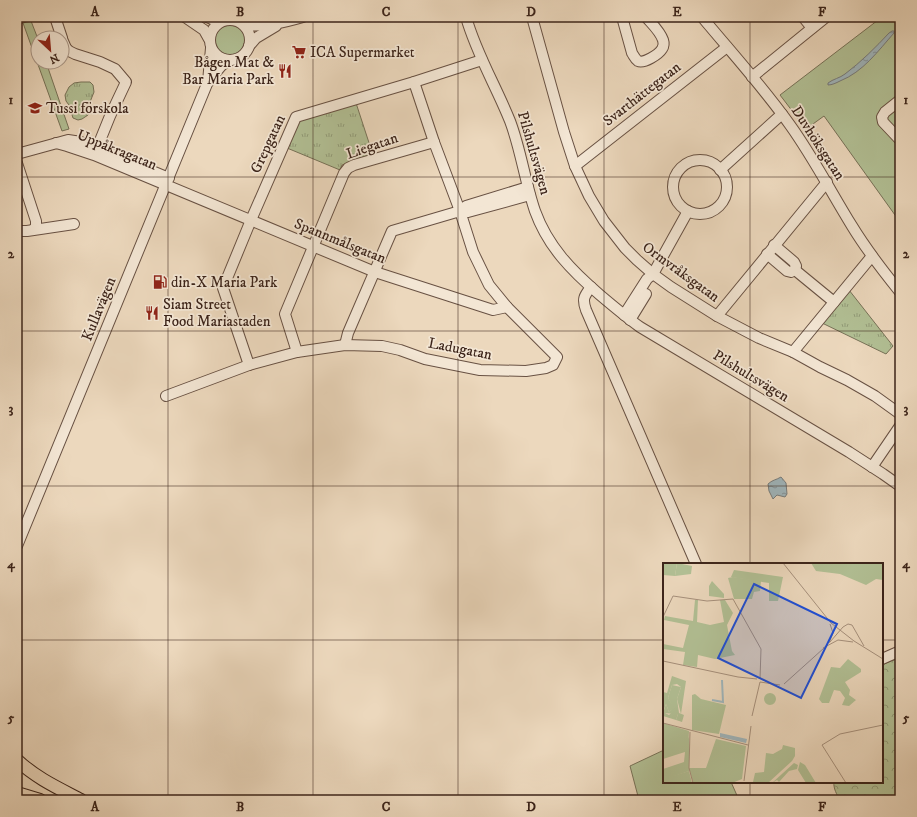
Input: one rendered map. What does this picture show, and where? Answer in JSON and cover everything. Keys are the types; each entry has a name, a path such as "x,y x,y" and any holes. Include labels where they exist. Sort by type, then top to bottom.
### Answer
{"main road":[{"path":"17,760 42,779 81,800"},
{"path":"17,793 40,800"}],"street":[{"path":"17,19 23,17"},
{"path":"54,17 59,30"},
{"path":"185,17 204,30 217,56 221,59 231,60"},
{"path":"206,17 214,20 224,20"},
{"name":"Kullavägen","path":"207,84 211,32 218,23 224,20 231,20 238,21 244,25 252,26 279,24 303,17"},
{"name":"Pilshultsvägen","path":"466,17 482,60 501,99 510,122 519,148 529,191 538,219 551,243 571,268 627,318 732,381 900,486"},
{"name":"Ormvråksgatan","path":"532,17 575,166 589,196 604,222 625,248 653,274 717,316 759,338 793,352 847,380 875,396 900,414"},
{"path":"622,17 634,58 640,61 645,61 662,50 663,46 661,35 646,17"},
{"name":"Duvhöksgatan","path":"702,17 790,125 810,154 852,226 872,256 900,292"},
{"path":"803,17 812,28"},
{"path":"752,77 826,17"},
{"name":"Kullavägen","path":"17,546 168,182 207,84 222,65 240,57 256,38 279,24"},
{"path":"244,25 250,35 249,46"},
{"name":"Svarthättegatan","path":"575,166 727,46"},
{"path":"70,51 115,69 126,82 95,152"},
{"name":"Grepgatan","path":"249,365 223,288 296,116 414,82 482,60"},
{"name":"Ladugatan","path":"166,396 249,365 298,352 345,345 382,346 400,350 425,359 480,370 526,371 546,368 553,365 557,357 507,306 489,285 473,252 414,82"},
{"path":"900,100 885,112 882,117 883,122 900,140"},
{"path":"720,170 782,114"},
{"name":"Uppåkragatan","path":"17,154 68,140 81,142 95,152 168,182"},
{"name":"Liegatan","path":"298,352 285,314 344,173 348,168 354,165 434,142"},
{"path":"701,160 711,163 724,175 726,182 725,195 722,201 714,209 706,213 688,211 679,204 674,194 674,178 680,168 690,162 701,160"},
{"path":"17,163 36,221 36,226 34,229"},
{"name":"Spannmålsgatan","path":"168,182 313,247 375,272 493,310 507,306"},
{"path":"717,316 827,182"},
{"path":"345,345 348,333 392,231 460,211 466,206 529,191"},
{"path":"627,318 647,280 653,274 688,211"},
{"path":"17,231 74,224"},
{"path":"774,245 794,262 796,266 795,270"},
{"path":"767,254 787,271 792,272 795,270"},
{"path":"793,352 872,256"},
{"path":"795,270 834,302"},
{"path":"591,287 585,295 583,302 586,310 696,563"},
{"path":"875,469 900,426"},
{"path":"875,469 900,438"},
{"path":"883,659 900,651"}],"green space":[{"path":"882,17 900,17 900,222 824,116 806,129 780,95"},
{"path":"31,21 34,30 30,30 30,42 23,23"},
{"path":"230,25 241,29 245,40 241,51 230,55 219,51 215,40 219,29"},
{"path":"40,70 49,70 69,129 62,131"},
{"path":"90,82 93,85 94,92 90,102 91,111 88,115 78,120 73,118 65,95 69,87 74,83"},
{"path":"356,103 373,155 342,165 340,170 287,148 299,120"},
{"path":"849,290 893,346 886,354 820,322"},
{"path":"900,657 900,800 840,800 834,783 883,783 883,665"},
{"path":"663,750 663,783 731,783 739,800 639,800 630,766"}],"water":[{"path":"892,31 894,31 894,33 863,67 848,77 834,84 828,85 828,83 832,80 843,75 857,64"},
{"path":"781,477 786,483 787,494 785,497 777,495 773,499 769,491 768,484"}],"place":[{"name":"ICA Supermarket","path":"299,52"},
{"name":"Bågen Mat & Bar Maria Park","path":"285,71"},
{"name":"Tussi förskola","path":"35,108"},
{"name":"din-X Maria Park","path":"160,282"},
{"name":"Siam Street Food Mariastaden","path":"152,313"}]}
